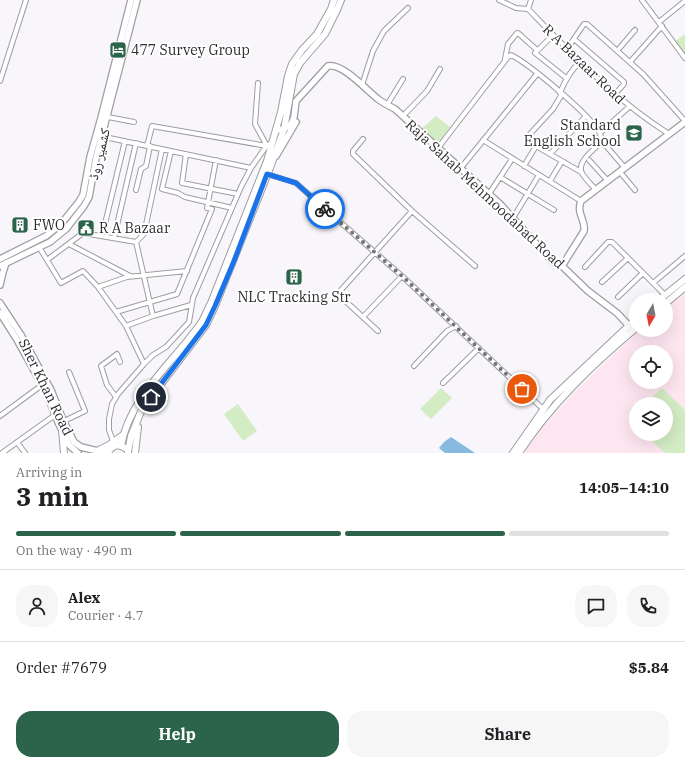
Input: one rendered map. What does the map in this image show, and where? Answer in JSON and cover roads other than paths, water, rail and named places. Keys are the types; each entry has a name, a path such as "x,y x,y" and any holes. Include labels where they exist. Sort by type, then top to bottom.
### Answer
{"main road":[{"path":"107,453 116,445 123,435 136,404 201,322 211,304 267,161 277,130 288,76 292,64 302,50 317,34 331,9 334,0"},
{"path":"98,451 116,445 128,452 131,436 142,409 206,325 234,261 284,129 294,74 300,63 325,34 341,0"},
{"path":"668,293 685,280"},
{"path":"673,297 685,287"},
{"path":"513,453 550,400 628,325"},
{"path":"519,453 533,432 556,403 608,351 629,334"},
{"path":"135,453 139,416"},
{"path":"62,430 64,453"}],"street":[{"path":"0,81 26,0"},
{"name":"کشمیر روڈ","path":"0,266 50,242 66,229 89,197 101,118 131,0"},
{"name":"کشمیر روڈ","path":"0,259 46,236 61,224 83,195 90,157 108,118 137,0"},
{"path":"499,0 516,8 528,9 531,0"},
{"path":"642,0 685,58"},
{"path":"659,22 685,1"},
{"path":"362,85 373,51 384,31 408,8"},
{"name":"R A Bazaar Road","path":"528,9 580,62 629,107 669,134"},
{"path":"562,266 584,231 585,226 579,213 581,201 685,122 652,83 585,23 567,49"},
{"path":"630,62 662,26"},
{"path":"617,51 635,30"},
{"path":"504,62 508,44 518,32 537,50 536,54 566,78"},
{"path":"537,50 553,35"},
{"path":"574,39 624,82 615,94"},
{"path":"438,148 504,62 511,56 561,93 586,116 600,133 601,140 623,170 635,190"},
{"path":"116,58 122,59"},
{"path":"580,62 571,70 566,78 553,109 530,134 536,146 582,172"},
{"name":"Raja Sahab Mehmoodabad Road","path":"299,98 328,66 336,66 345,71 379,100 395,109 489,194 553,262 562,266 588,291 617,313 628,325"},
{"path":"402,116 428,91 440,69"},
{"path":"113,72 119,73"},
{"path":"460,169 537,74"},
{"path":"387,104 403,79"},
{"path":"258,83 255,124 267,146"},
{"path":"277,130 284,129 293,122 295,106 299,98"},
{"path":"270,168 297,119 299,98"},
{"path":"600,133 629,107"},
{"path":"550,154 586,116"},
{"path":"101,118 134,122"},
{"path":"136,190 141,169 146,166 152,126 267,146"},
{"path":"99,136 251,168"},
{"path":"363,139 353,151 353,154 412,211 475,266"},
{"path":"483,140 581,201"},
{"path":"596,190 582,172 580,166 601,140"},
{"path":"102,236 125,141"},
{"path":"116,445 109,430 109,419 112,404 116,397 144,364 153,355 166,347 189,322 193,298 238,194 251,168 267,146 273,141"},
{"path":"114,238 136,144"},
{"path":"524,166 536,146"},
{"path":"136,242 144,234 162,149"},
{"path":"170,151 162,189 178,193 185,197 232,208"},
{"path":"186,154 182,183 238,194"},
{"path":"489,194 512,159"},
{"path":"116,312 177,294 212,209 207,208 216,160"},
{"path":"590,160 608,181"},
{"path":"550,181 562,161"},
{"path":"267,174 296,183 402,276 544,409"},
{"path":"513,218 539,175"},
{"path":"500,177 554,210"},
{"path":"378,331 341,297 341,290 412,211"},
{"path":"47,260 83,233 136,242"},
{"path":"136,242 153,316"},
{"path":"584,268 608,242 612,242 663,293"},
{"path":"69,244 130,276"},
{"path":"39,247 61,283 83,271 98,286 126,326 144,364"},
{"path":"653,283 685,256"},
{"path":"602,282 628,258"},
{"path":"0,285 6,263"},
{"path":"98,286 130,276 187,270"},
{"path":"618,297 643,273"},
{"path":"363,317 402,276"},
{"name":"Sher Khan Road","path":"0,302 21,335 51,390 74,442 81,447 107,453"},
{"path":"126,326 153,316 191,305"},
{"name":"Sher Khan Road","path":"0,313 16,338 42,385 69,445 78,453"},
{"path":"414,366 447,331 456,326"},
{"path":"444,383 479,348"},
{"path":"116,397 107,385 101,366 117,354 120,362"},
{"path":"64,422 86,411 68,372"},
{"path":"0,416 42,385"},
{"path":"2,453 55,415"},
{"path":"17,442 25,453"}],"water":[{"path":"451,437 475,453 445,453 439,448"}],"place":[{"name":"477 Survey Group","path":"118,50"},
{"name":"Standard English School","path":"634,133"},
{"name":"FWO","path":"20,225"},
{"name":"R A Bazaar","path":"86,228"},
{"name":"NLC Tracking Str","path":"294,277"}]}
